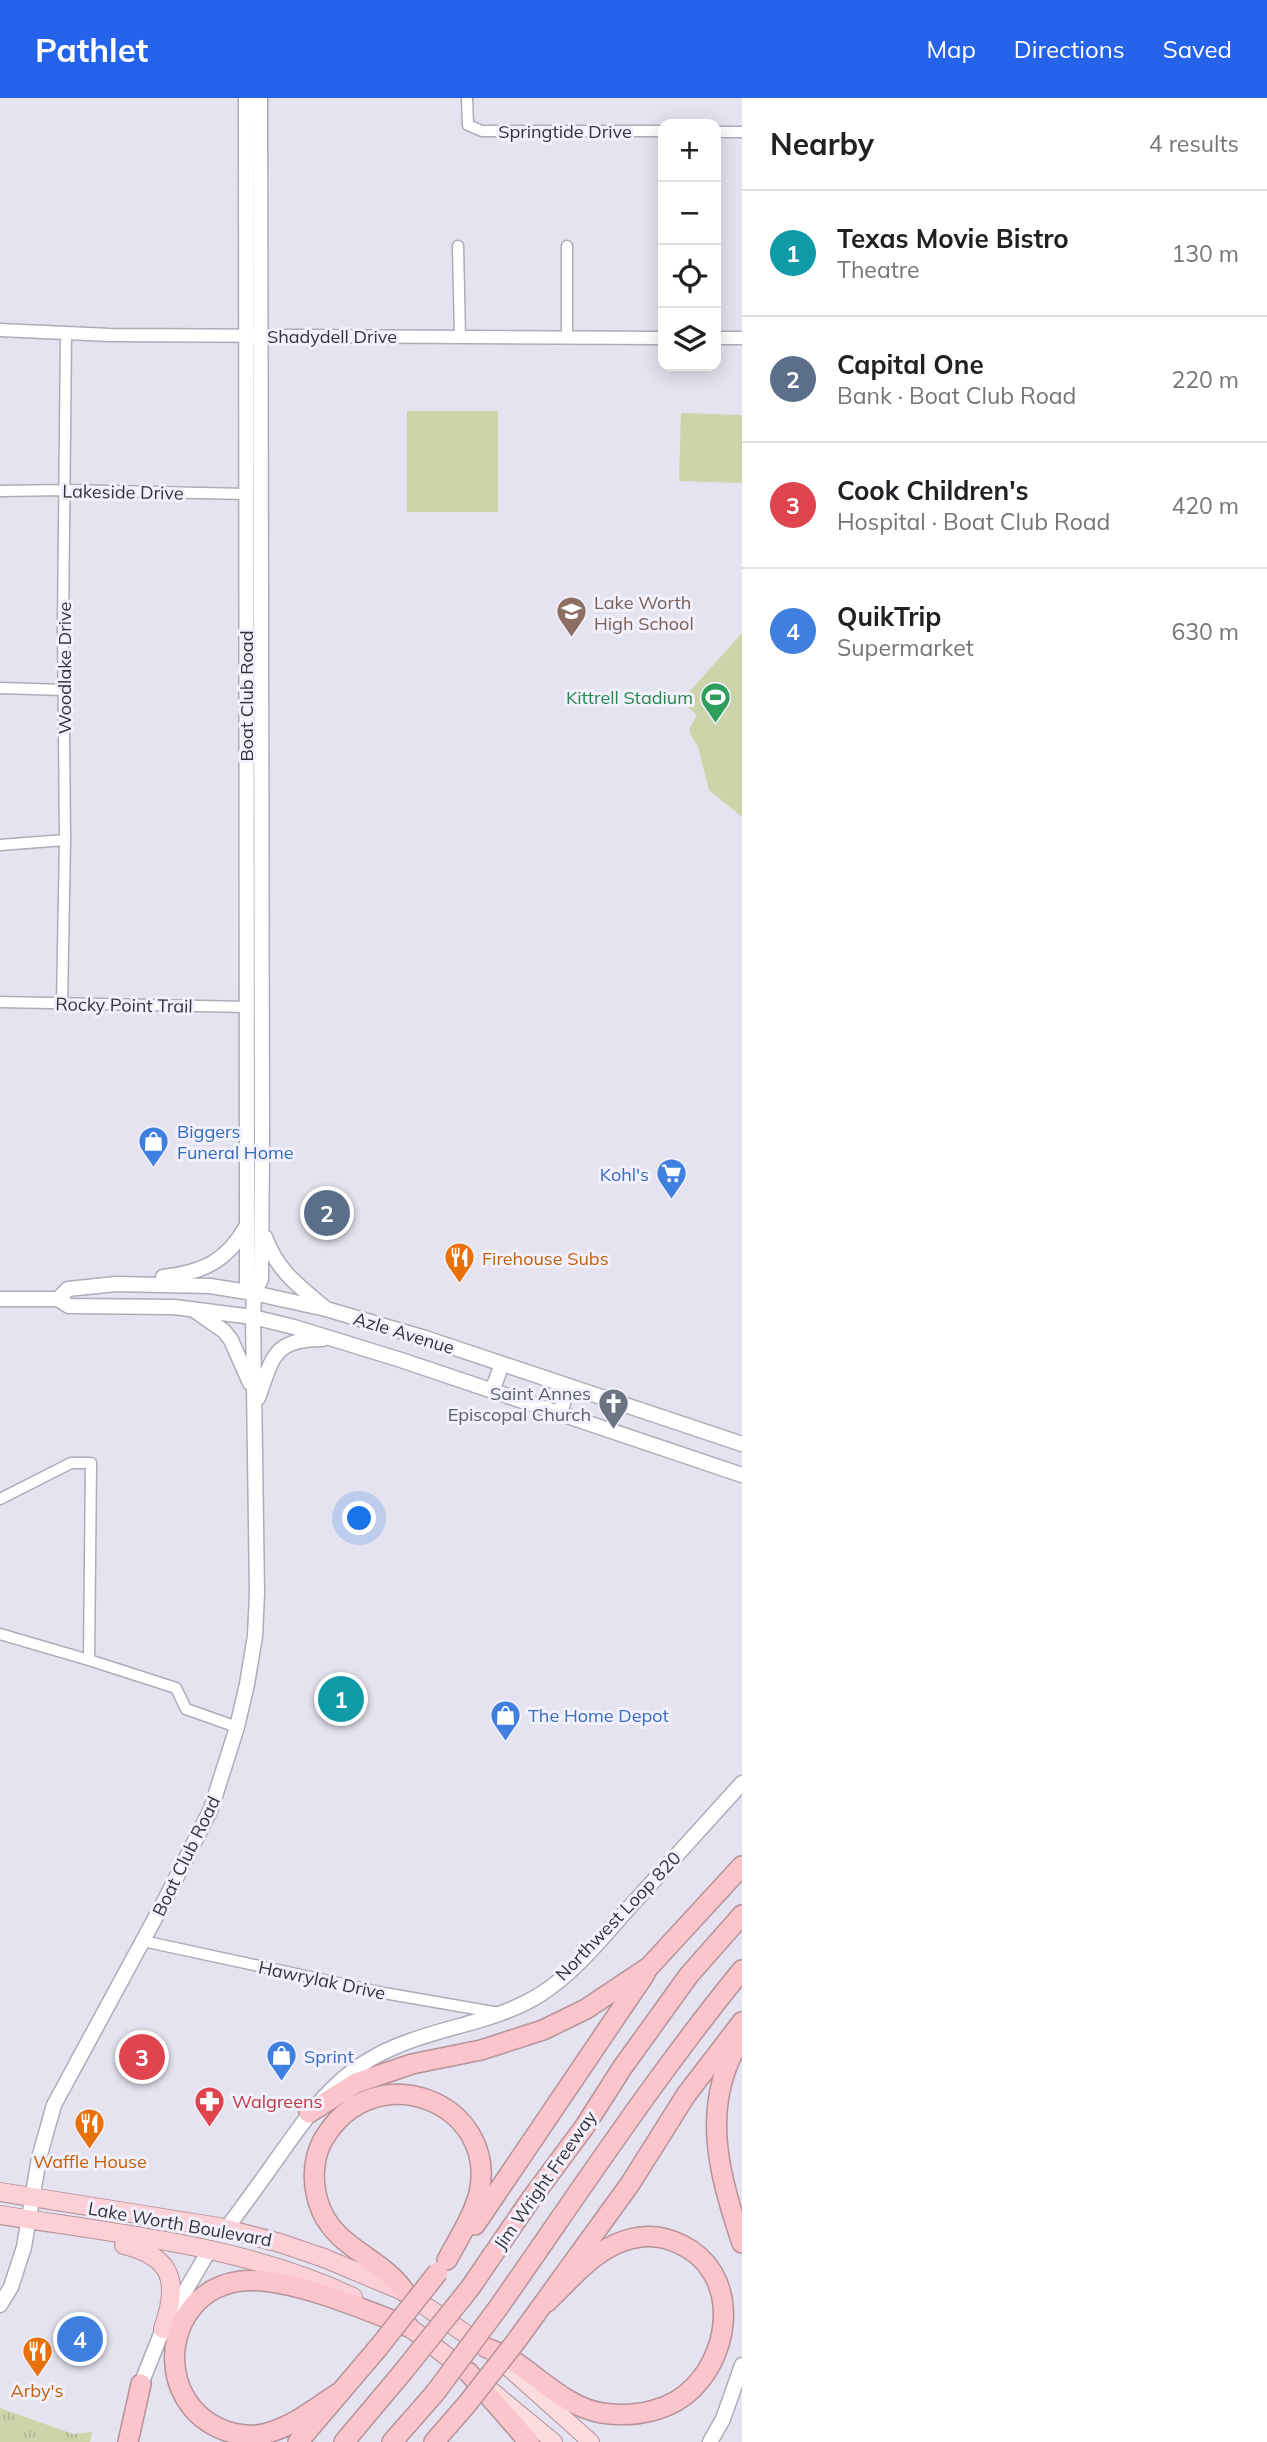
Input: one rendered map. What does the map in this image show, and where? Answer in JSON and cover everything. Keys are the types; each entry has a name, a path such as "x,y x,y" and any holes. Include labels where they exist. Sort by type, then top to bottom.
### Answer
{"highway":[{"path":"298,2442 378,2348 480,2217 649,1967 742,1866"},
{"name":"Jim Wright Freeway","path":"344,2442 470,2288 689,1975 742,1915"},
{"path":"309,2113 356,2083 412,2064 481,2050 543,2030 586,2009 649,1967"},
{"name":"Jim Wright Freeway","path":"392,2442 435,2393 498,2308 641,2101 689,2035 742,1970"},
{"path":"434,2442 547,2302 630,2184 686,2095 742,2022"},
{"path":"742,2036 723,2076 715,2131 722,2180 742,2243"},
{"path":"405,2292 398,2281 333,2230 316,2197 314,2176 321,2145 342,2115 360,2102 391,2094 424,2098 449,2112 467,2130 479,2160 479,2192 468,2221 442,2266"},
{"name":"Lake Worth Boulevard","path":"0,2192 226,2229 302,2250 405,2292 487,2348"},
{"name":"Lake Worth Boulevard","path":"0,2215 210,2249 321,2283 409,2327 468,2372"},
{"path":"104,2232 115,2243 145,2250 156,2257 165,2269 172,2294 163,2329"},
{"path":"487,2348 513,2360 575,2404 599,2413 629,2415 654,2411 677,2400 695,2387 709,2368 719,2346 725,2322 723,2298 716,2278 706,2262 692,2249 671,2239 649,2236 631,2238 613,2245 586,2265 547,2302"},
{"path":"337,2394 280,2429 247,2436 229,2432 213,2426 199,2416 188,2403 177,2382 174,2366 177,2336 196,2303 218,2289 242,2281 272,2283 324,2295 409,2327"},
{"path":"468,2372 529,2442"},
{"path":"128,2442 141,2384"},
{"path":"440,2442 450,2423"}],"main road":[{"name":"Boat Club Road","path":"0,2305 17,2271 39,2158 54,2105 211,1809 237,1727 250,1667 257,1603 254,1293 247,1282 254,1225 254,336 246,98"},
{"path":"253,98 254,135 260,147"},
{"name":"Boat Club Road","path":"254,1225 248,1007 246,494 254,336 260,98"},
{"path":"116,1284 180,1275 211,1264 227,1254 254,1225 286,1275 327,1309"},
{"name":"Azle Avenue","path":"58,1299 68,1289 116,1284 210,1286 254,1293 327,1309 568,1385 742,1444"},
{"name":"Azle Avenue","path":"0,1299 58,1299 69,1306 146,1305 253,1317 334,1339 742,1475"},
{"path":"193,1309 224,1331 231,1340 251,1385 255,1406"},
{"name":"Azle Avenue","path":"255,1406 271,1359 280,1349 295,1342 334,1339"},
{"path":"492,1391 502,1364"},
{"path":"560,1413 568,1385"},
{"name":"Northwest Loop 820","path":"226,2229 309,2113 346,2074 386,2050 502,2013 541,1994 570,1971 742,1783"},
{"path":"141,2384 163,2329 210,2249"},
{"name":"Lake Worth Boulevard","path":"487,2348 591,2442"},
{"path":"710,2442 740,2381 742,2365"},
{"name":"Lake Worth Boulevard","path":"468,2372 516,2408 554,2442"}],"street":[{"name":"Springtide Drive","path":"467,98 468,125 482,131 658,131"},
{"path":"721,132 742,132"},
{"path":"458,246 460,337"},
{"path":"566,246 567,337"},
{"name":"Shadydell Drive","path":"0,330 254,336 658,338"},
{"name":"Woodlake Drive","path":"62,1004 66,333"},
{"path":"721,338 742,338"},
{"name":"Lakeside Drive","path":"0,491 246,494"},
{"path":"0,688 64,690"},
{"path":"0,845 65,840"},
{"name":"Rocky Point Trail","path":"0,1002 248,1007"},
{"path":"0,1499 71,1464 91,1463 89,1660"},
{"path":"0,1634 176,1688 186,1709 237,1727"},
{"name":"Hawrylak Drive","path":"143,1941 384,1993 502,2013"}],"green space":[{"path":"407,411 498,411 498,512 407,512"},
{"path":"681,413 742,415 742,483 679,481"},
{"name":"Kittrell Stadium","path":"742,633 742,817 709,790 698,747 690,733 690,727 697,715 681,701"},
{"path":"0,2408 73,2434 92,2432 90,2442 0,2442"}],"place":[{"name":"Lake Worth High School","path":"571,639"},
{"name":"Kittrell Stadium","path":"716,724"},
{"name":"Biggers Funeral Home","path":"154,1168"},
{"name":"Kohl's","path":"672,1201"},
{"name":"Capital One","path":"327,1213"},
{"name":"Firehouse Subs","path":"459,1285"},
{"name":"Saint Annes Episcopal Church","path":"614,1430"},
{"name":"Texas Movie Bistro","path":"341,1699"},
{"name":"The Home Depot","path":"505,1742"},
{"name":"Cook Children's","path":"142,2057"},
{"name":"Sprint","path":"281,2083"},
{"name":"Walgreens","path":"209,2128"},
{"name":"Waffle House","path":"90,2150"},
{"name":"QuikTrip","path":"80,2339"},
{"name":"Arby's","path":"37,2379"}]}
